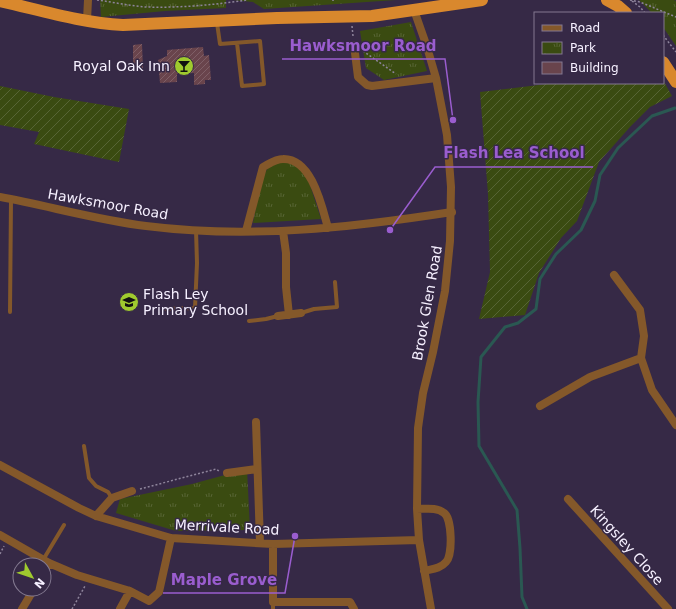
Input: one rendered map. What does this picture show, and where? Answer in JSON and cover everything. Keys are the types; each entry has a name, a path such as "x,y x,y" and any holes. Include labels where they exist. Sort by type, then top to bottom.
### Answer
{"highway":[{"path":"0,1 106,24 123,25 216,20 351,17 414,10 435,3 482,0"},
{"path":"608,0 625,12"},
{"path":"664,66 676,82"}],"street":[{"path":"87,20 88,0"},
{"name":"Brook Glen Road","path":"414,10 427,47 443,109 449,153 452,212 445,291 423,393 418,428 417,509 419,540 431,609"},
{"path":"354,45 358,77 362,81 372,86 436,78"},
{"path":"246,231 262,167 274,161 283,159 294,161 303,168 311,179 328,228"},
{"name":"Hawksmoor Road","path":"0,197 115,222 196,230 283,231 328,228 452,212"},
{"path":"283,231 286,253 286,287 289,315"},
{"path":"614,275 640,310 644,336 641,358 652,390 676,425"},
{"path":"278,316 301,313"},
{"path":"540,406 590,377 641,358"},
{"path":"256,422 260,543"},
{"name":"Merrivale Road","path":"0,465 78,508 96,516 170,538 273,544 419,540"},
{"path":"227,473 258,469"},
{"path":"96,516 112,498 132,491"},
{"name":"Kingsley Close","path":"568,499 668,609"},
{"path":"417,509 439,510 446,514 449,521 450,553 447,562 437,569 424,571"},
{"path":"0,535 37,557"},
{"path":"52,564 89,579 130,591 149,600 159,592 170,538"},
{"path":"273,544 272,606 342,601 350,602 354,609"},
{"path":"120,609 130,591"},
{"path":"22,609 29,597"}],"lane":[{"path":"216,20 220,44 260,41 264,84 242,86 237,43"},
{"path":"10,312 11,199"},
{"path":"166,309 195,308 197,263 196,230"},
{"path":"301,313 314,309 337,307 335,282"},
{"path":"249,321 278,316"},
{"path":"84,446 89,478 96,486 108,492 112,498"},
{"path":"48,557 64,525"}],"path":[{"path":"96,0 144,6 170,7 247,0"},
{"path":"630,0 644,12"},
{"path":"630,0 640,2 676,17"},
{"path":"351,17 354,45 407,82"},
{"path":"664,36 676,52"},
{"path":"132,491 216,469 227,473"},
{"path":"72,609 89,579"}],"green space":[{"path":"100,0 226,0 226,8 165,11 101,17"},
{"path":"233,0 396,0 264,9 253,2"},
{"path":"639,0 676,1 676,46 664,28 664,12 651,12"},
{"path":"411,22 427,71 384,80 366,68 360,31"},
{"path":"664,82 672,96 650,107 599,162 577,221 561,238 539,273 525,315 479,319 490,272 488,194 480,92 547,84 664,84"},
{"path":"0,86 54,97 129,109 119,162 34,144 39,132 0,125"},
{"path":"283,161 296,165 308,179 321,219 253,223 261,180 269,166"},
{"path":"247,469 250,530 176,531 116,513 120,499 192,484"}],"building":[{"path":"142,44 143,69 133,69 133,45"},
{"name":"Royal Oak Inn","path":"203,47 204,56 209,55 211,80 205,80 205,84 194,85 194,73 177,74 177,82 160,83 158,60 167,56 167,50"}],"waterway":[{"path":"527,609 522,597 517,510 479,446 478,402 481,357 505,327 518,323 536,309 540,279 556,254 581,230 595,201 600,175 618,148 652,116 675,108"}],"place":[{"name":"Royal Oak Inn","path":"184,66"},
{"name":"Hawksmoor Road","path":"453,120"},
{"name":"Flash Lea School","path":"390,230"},
{"name":"Flash Ley Primary School","path":"129,302"},
{"name":"Maple Grove","path":"295,536"}]}
